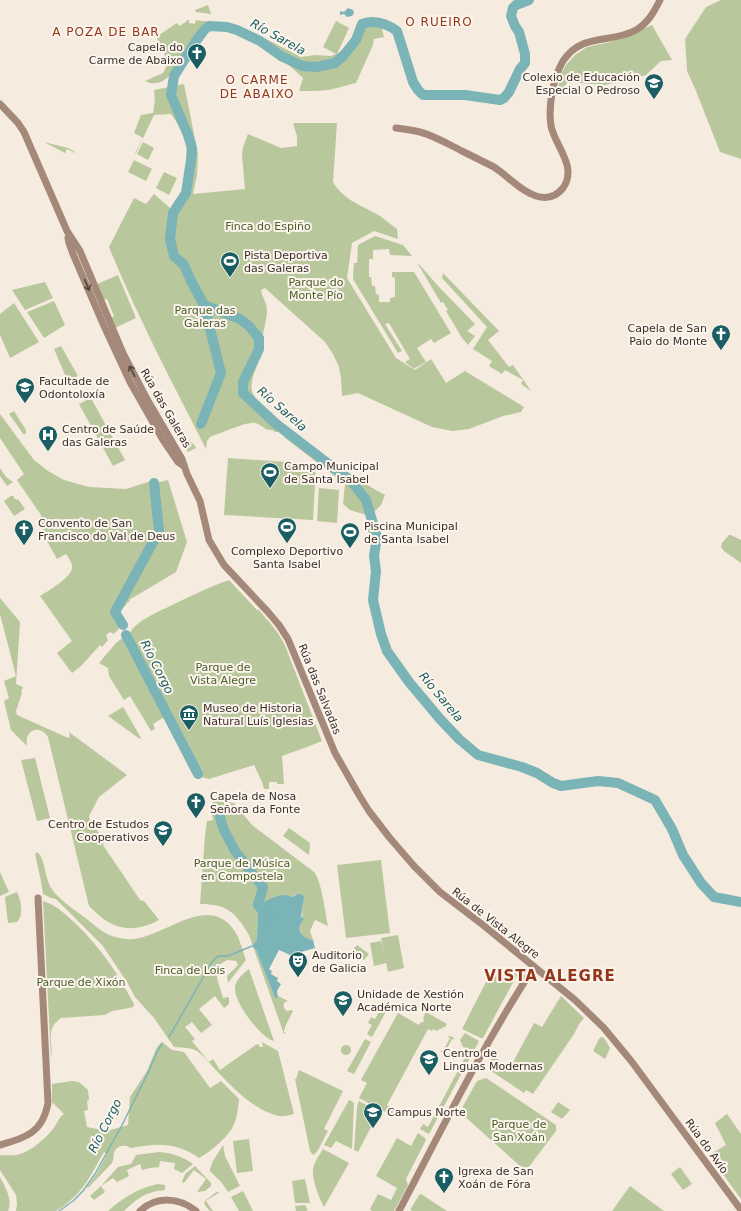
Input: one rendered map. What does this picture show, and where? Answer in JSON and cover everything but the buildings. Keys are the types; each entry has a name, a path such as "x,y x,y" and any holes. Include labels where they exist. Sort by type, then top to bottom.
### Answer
{"main road":[{"path":"396,128 420,132 448,144 494,168 535,196 543,198 550,197 562,189 566,182 567,175 566,161 554,134 550,114 553,92 560,67 569,54 584,43 630,32 640,27 654,12 660,0"},
{"name":"Rúa das Galeras","path":"0,104 21,127 25,134 68,236 73,254 126,375 163,440 178,462 184,466"},
{"name":"Rúa das Galeras","path":"68,236 79,248 123,353 147,399 182,459 184,466"},
{"name":"Rúa das Salvadas","path":"184,466 200,501 209,540 217,554 279,625 288,639 335,753 350,781 374,818"},
{"name":"Rúa de Vista Alegre","path":"374,818 398,849 440,892 575,1000 604,1028 656,1094"},
{"path":"0,1145 19,1140 32,1132 42,1121 48,1103 38,898"},
{"path":"399,1211 488,1043 513,999 534,967"},
{"name":"Rúa do Avío","path":"656,1094 741,1210"},
{"path":"140,1211 153,1202 167,1200 183,1203 196,1211"}],"green space":[{"path":"721,0 741,0 741,159 720,152 687,71 685,39 706,7"},
{"path":"208,5 211,14 196,12 195,10"},
{"path":"379,18 384,37 374,39 373,45 356,83 329,90 299,91 303,78 266,44 266,39 301,57 315,55 331,56 336,54 323,47 336,21 349,28 337,54 346,48 362,21"},
{"path":"188,20 189,23 195,24 196,20 210,22 210,25 201,28 171,74 164,80 155,83 145,81 163,73 168,63 156,37 177,23 180,26"},
{"path":"652,25 672,60 661,61 646,75 605,85 568,82 557,95 560,76 566,65 575,55 587,47 610,42"},
{"path":"184,84 198,154 197,175 193,194 245,189 242,155 243,147 248,134 281,148 297,146 297,136 293,123 337,123 333,182 342,194 380,216 397,229 398,239 374,231 352,243 347,278 396,358 415,370 431,359 446,383 465,371 524,407 521,412 503,416 469,429 453,431 432,427 358,393 342,396 339,367 325,342 265,288 261,290 267,308 263,335 263,348 251,386 254,396 279,419 284,428 280,432 275,432 255,423 246,424 210,437 207,441 206,449 143,324 109,247 134,198 146,204 154,194 171,209 181,197 184,185 187,150 185,138 171,114 154,115 136,153 143,138 134,133 141,115 153,113 155,100 154,90"},
{"path":"44,142 68,148 75,153 67,149 65,153"},
{"path":"143,142 154,148 148,160 137,154"},
{"path":"134,160 152,169 146,181 128,172"},
{"path":"164,172 177,178 169,195 156,188"},
{"path":"375,236 403,245 412,256 390,255 389,249 373,250 373,259 369,259 369,277 371,277 372,286 375,286 376,294 379,295 379,302 390,302 390,298 395,297 395,278 392,277 392,272 414,272 451,333 434,343 431,339 417,348 426,362 414,369 405,362 410,359 389,323 385,324 402,351 398,353 353,279 354,263 357,263 358,245"},
{"path":"418,264 475,324 467,331 475,336 468,345 462,338 446,311 448,310 443,302 441,303"},
{"path":"443,273 499,331 488,340 509,367 513,365 531,391 521,384 523,380 505,370 502,374 489,366 492,361 473,349 487,327 442,278"},
{"path":"118,275 136,318 115,328 111,318 114,316 107,299 104,300 97,284"},
{"path":"45,282 53,298 25,310 12,290"},
{"path":"54,301 65,325 44,338 27,312"},
{"path":"14,303 39,342 10,358 0,335 0,314"},
{"path":"61,346 78,376 68,382 54,349"},
{"path":"91,398 125,460 113,466 79,404"},
{"path":"14,411 26,430 24,435 9,414"},
{"path":"0,414 34,460 48,471 64,480 89,487 126,489 151,481 153,484 157,530 113,613 122,625 114,634 110,632 106,635 108,640 102,647 100,645 81,666 72,673 57,653 72,641 40,596 65,578 72,569 72,565 66,554 57,559 47,541 44,542 41,515 17,480 24,474 0,438"},
{"path":"290,430 348,472 385,495 381,505 373,513 374,534 368,532 366,515 350,510 343,504 345,484 284,437 285,433"},
{"path":"185,435 196,448 188,452 180,437"},
{"name":"Campo Municipal de Santa Isabel","path":"228,458 316,464 313,520 224,515"},
{"path":"0,468 6,477 13,482 7,486 0,476"},
{"path":"168,480 187,542 176,572 129,600 130,601 119,611 161,530 156,483"},
{"path":"319,488 339,490 337,523 317,521"},
{"path":"13,496 16,500 18,499 25,509 14,516 4,501"},
{"path":"729,535 741,540 741,563 724,551 721,547 722,543"},
{"name":"Parque de Vista Alegre","path":"229,580 257,610 259,610 281,637 322,741 282,756 284,784 269,782 269,789 264,789 254,765 209,779 201,777 129,634 137,624 148,617"},
{"path":"0,598 20,622 16,684 23,687 16,711 17,715 70,738 69,732 127,775 99,797 89,816 90,820 104,840 103,845 140,900 144,901 159,920 149,925 130,928 121,927 105,920 89,906 48,737 41,731 33,730 28,736 27,746 11,730 4,701 9,698 4,681 16,676 0,614"},
{"path":"125,636 166,716 153,724 155,729 151,731 130,696 124,700 109,676 108,668 99,663 116,643"},
{"path":"123,707 141,738 140,739 108,716"},
{"path":"35,758 50,818 37,821 21,760"},
{"name":"Parque de Música en Compostela","path":"213,800 234,803 252,825 314,872 319,883 328,926 315,920 310,931 313,940 303,936 300,932 303,899 297,894 273,897 258,908 257,940 253,946 256,950 275,998 278,996 288,1001 284,1003 284,1008 287,1011 293,1011 285,1027 284,1032 286,1032 284,1034 249,935 244,927 234,915 224,908 209,904 200,904 205,835 207,821 213,820 211,810"},
{"path":"289,828 310,843 309,855 283,836"},
{"name":"Finca de Lois","path":"37,852 42,859 49,884 55,893 68,905 111,936 125,939 139,938 193,917 205,915 217,916 228,923 237,935 246,960 228,983 227,976 238,965 236,961 227,960 214,968 217,973 223,998 229,997 229,1004 224,1008 215,996 199,1009 212,1025 201,1033 192,1022 185,1027 195,1039 192,1041 209,1062 213,1059 220,1070 257,1044 260,1047 263,1047 262,1042 278,1051 294,1114 279,1116 261,1109 236,1090 198,1052 190,1048 174,1047 154,1018 135,997 103,946 56,899 43,894 35,854"},
{"path":"381,860 390,933 346,938 337,865"},
{"path":"0,872 9,892 0,896"},
{"path":"17,892 21,904 21,916 17,922 8,923 5,897"},
{"name":"Parque de Xixón","path":"43,901 53,905 65,914 93,942 122,982 134,1004 133,1007 112,1011 105,1015 61,1018 53,1027 51,1032 51,1058"},
{"path":"398,935 404,968 388,972 386,963 374,966 370,943 381,941 384,955 381,938"},
{"path":"357,945 369,954 364,960 352,951"},
{"path":"249,969 274,1041 262,1034 249,1019 243,1011 236,994 236,983"},
{"path":"512,970 517,975 483,1038 462,1029 486,982 491,976 498,972 508,978"},
{"name":"Parque de San Xoán","path":"561,996 584,1018 533,1094 526,1090 524,1093 491,1071 491,1060 493,1056 506,1066 505,1068 510,1068 534,1023 542,1027"},
{"path":"382,1007 387,1010 372,1037 367,1034 372,1025 368,1023 371,1017 375,1019"},
{"path":"426,1012 447,1024 445,1027 437,1031 428,1029 387,1105 395,1111 396,1110 393,1116 359,1098 367,1083 361,1080 398,1013 419,1025 421,1022 423,1023 423,1018"},
{"path":"465,1033 479,1041 429,1134 420,1129 423,1124 428,1127 469,1050 463,1047 460,1040"},
{"path":"448,1037 453,1037 454,1040 452,1039 445,1052 447,1054 445,1054 441,1052 441,1050 443,1051 450,1038"},
{"path":"601,1037 604,1038 610,1048 605,1059 593,1051"},
{"path":"365,1039 371,1042 354,1074 347,1071"},
{"path":"162,1042 172,1050 184,1052 210,1088 221,1081 239,1099 236,1119 229,1133 212,1149 199,1158 174,1146 149,1145 131,1148 124,1146 119,1147 115,1150 112,1163 88,1188 87,1187 96,1175 107,1154 104,1152 90,1177 79,1192 65,1205 56,1211 16,1211 16,1195 0,1170 0,1156 18,1155 33,1147 50,1133 60,1117 64,1114 52,1102 52,1084 72,1081 79,1082 88,1090 88,1110 84,1111 87,1127 107,1131 128,1125 130,1097 147,1071 157,1047"},
{"path":"344,1045 348,1045 350,1046 350,1054 344,1055 341,1052 341,1048"},
{"path":"299,1070 343,1091 324,1129 328,1131 317,1152 313,1155 310,1151 295,1079"},
{"name":"Parque de San Xoán","path":"486,1078 556,1125 556,1131 528,1168 520,1166 463,1115 463,1106 477,1081"},
{"path":"349,1100 354,1103 352,1149 336,1141 331,1148 324,1145"},
{"path":"359,1101 379,1112 358,1152 354,1150 357,1107"},
{"name":"Parque de San Xoán","path":"558,1102 570,1110 562,1119 551,1112"},
{"path":"727,1114 741,1134 741,1199 709,1155 726,1145 715,1123"},
{"path":"418,1133 426,1140 406,1179 408,1185 394,1211 372,1211 370,1209 378,1194 391,1200 397,1188 376,1176 397,1138 411,1146"},
{"path":"249,1139 253,1171 237,1173 233,1141"},
{"path":"223,1145 225,1156 240,1186 228,1192 222,1183 210,1171 213,1161"},
{"path":"323,1149 349,1163 324,1207 313,1175 314,1165"},
{"path":"159,1152 168,1153 177,1155 193,1164 182,1173 174,1169 175,1163 160,1161 159,1167 142,1170 140,1164 127,1170 129,1176 117,1182 113,1178 101,1186 118,1167 131,1164 136,1155"},
{"path":"195,1166 211,1183 211,1186 205,1191 197,1192 206,1179 194,1170 184,1183 182,1182 185,1174"},
{"path":"680,1167 692,1184 683,1190 671,1174"},
{"path":"0,1177 10,1202 8,1211 0,1211"},
{"path":"305,1179 310,1203 295,1203 292,1181"},
{"path":"158,1184 165,1185 165,1190 153,1192 143,1196 133,1202 124,1211 108,1211 131,1194"},
{"path":"101,1186 105,1192 94,1200 90,1196"},
{"path":"630,1186 664,1211 612,1211"},
{"path":"243,1191 253,1211 239,1211 231,1197"},
{"path":"217,1192 220,1192 206,1201 213,1211 210,1211 204,1203 205,1201"},
{"path":"421,1194 447,1211 410,1210"},
{"path":"305,1205 308,1210 296,1211 295,1206"}],"water":[{"path":"348,8 353,10 354,13 352,16 347,17 344,14 340,15 340,11 344,12"},
{"path":"297,894 301,894 304,897 301,917 304,919 301,923 300,930 305,937 313,940 315,948 290,955 279,950 269,969 272,971 271,974 278,978 277,981 281,984 277,991 278,997 275,998 256,950 252,946 257,940 258,908 266,901 276,896 283,895 292,897"}],"waterway":[{"name":"Río Sarela","path":"529,0 516,5 513,8 511,16 519,32 525,54 525,63 520,69 509,92 500,100 465,95 423,95 413,82 397,31 380,23 371,22 362,24 356,40 344,55 335,63 317,67 302,66 281,56 260,41 237,30 227,27 209,26 196,41 174,76 171,95 192,148 186,193 173,213 170,239 174,256 184,265 204,305 240,319 249,326 259,338 259,349 243,382 243,393 275,423 352,482 366,500 377,537 374,556 376,571 373,600 381,634 387,651 409,682 440,719 459,739 478,755 522,767 561,786 598,781 618,783 655,800 672,829 683,855 701,883 714,897 741,902"},
{"name":"Río Corgo","path":"201,424 221,373 204,305"},
{"name":"Río Corgo","path":"123,625 115,612 159,531 154,483"},
{"name":"Río Corgo","path":"126,635 198,774"},
{"name":"Río Corgo","path":"220,817 223,828 235,851 263,887 258,905 268,917"},
{"name":"Río Corgo","path":"169,1037 212,962 218,956 228,956 252,946"},
{"name":"Río Corgo","path":"59,1211 73,1201 83,1191 95,1174 121,1127 162,1044"}],"place":[{"name":"Capela do Carme de Abaixo","path":"197,70"},
{"name":"Colexio de Educación Especial O Pedroso","path":"654,100"},
{"name":"Pista Deportiva das Galeras","path":"230,278"},
{"name":"Capela de San Paio do Monte","path":"721,351"},
{"name":"Facultade de Odontoloxía","path":"25,404"},
{"name":"Centro de Saúde das Galeras","path":"48,452"},
{"name":"Campo Municipal de Santa Isabel","path":"270,489"},
{"name":"Complexo Deportivo Santa Isabel","path":"287,544"},
{"name":"Convento de San Francisco do Val de Deus","path":"24,546"},
{"name":"Piscina Municipal de Santa Isabel","path":"350,549"},
{"name":"Museo de Historia Natural Luís Iglesias","path":"189,731"},
{"name":"Capela de Nosa Señora da Fonte","path":"196,819"},
{"name":"Centro de Estudos Cooperativos","path":"163,847"},
{"name":"Auditorio de Galicia","path":"298,978"},
{"name":"Unidade de Xestión Académica Norte","path":"343,1017"},
{"name":"Centro de Linguas Modernas","path":"429,1076"},
{"name":"Campus Norte","path":"373,1129"},
{"name":"Igrexa de San Xoán de Fóra","path":"444,1194"}],"district":[{"name":"O RUEIRO","path":"439,22"},
{"name":"A POZA DE BAR","path":"106,32"},
{"name":"O CARME DE ABAIXO","path":"257,87"},
{"name":"VISTA ALEGRE","path":"550,976"}],"park label":[{"name":"Finca do Espiño","path":"268,226"},
{"name":"Parque do Monte Pío","path":"316,288"},
{"name":"Parque das Galeras","path":"205,316"}]}
